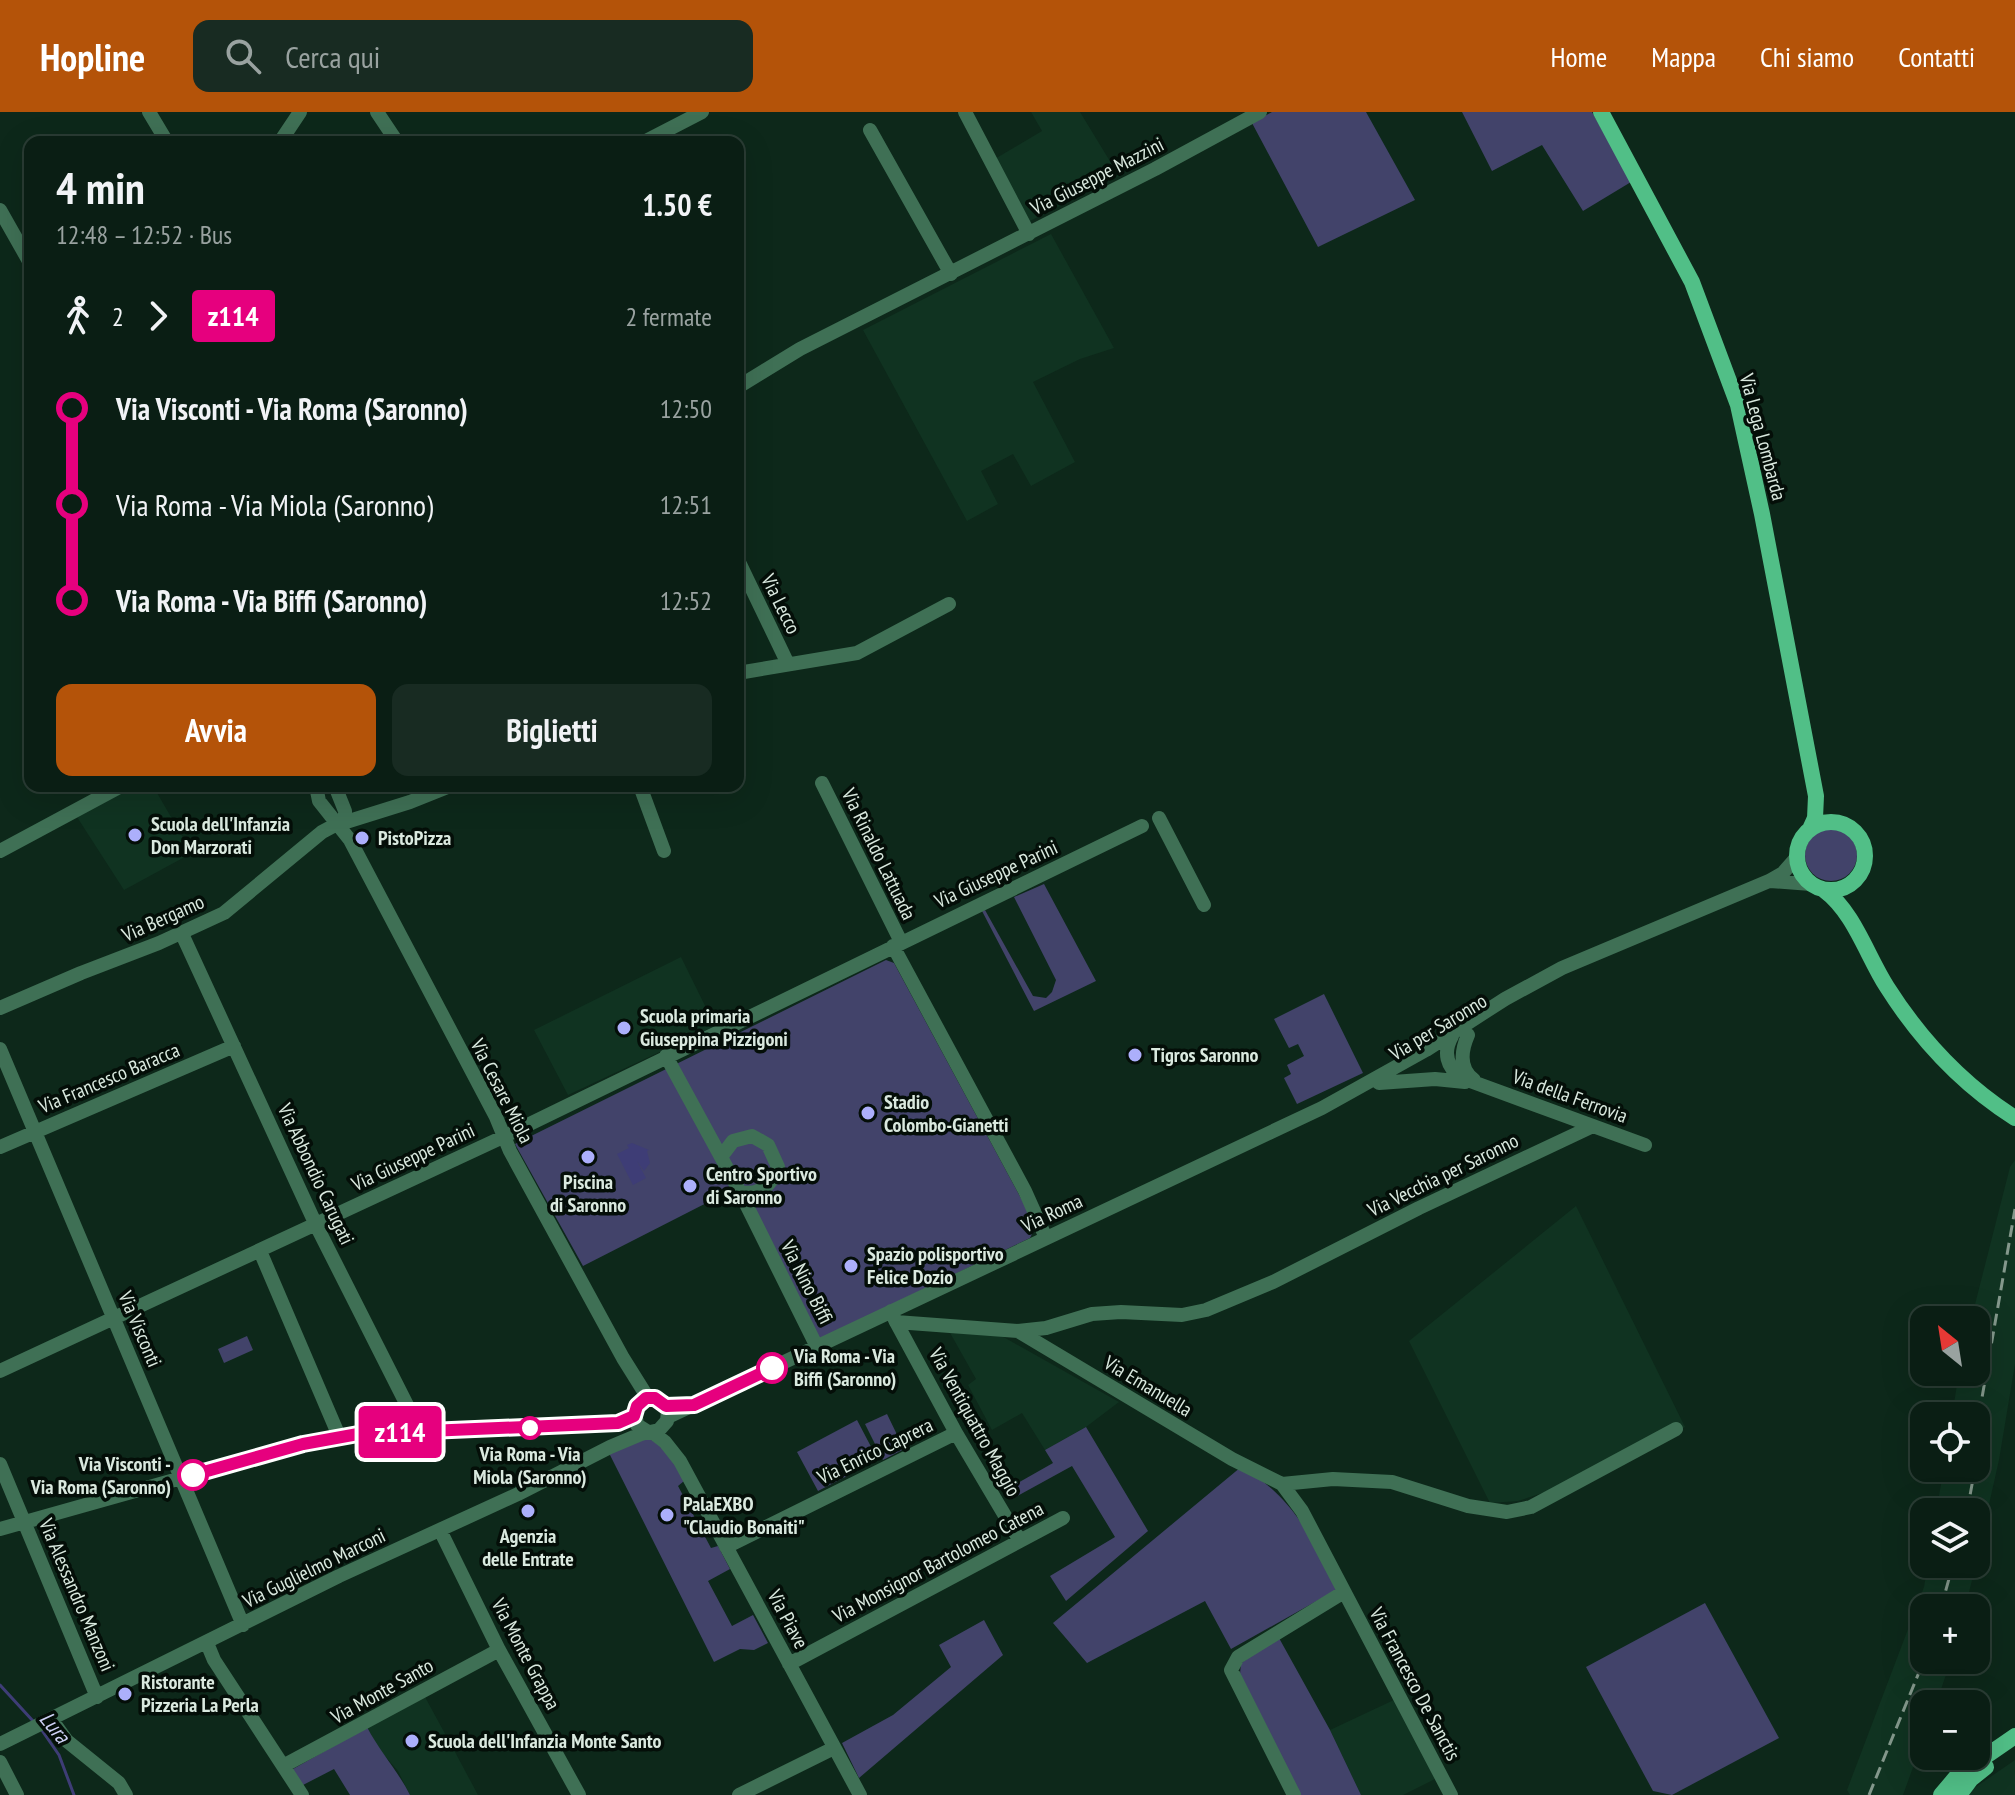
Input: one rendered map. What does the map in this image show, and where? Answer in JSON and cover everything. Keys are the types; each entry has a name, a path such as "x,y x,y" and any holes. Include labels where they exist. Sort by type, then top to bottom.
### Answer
{"main road":[{"name":"Via Lega Lombarda","path":"1601,112 1692,282 1738,405 1816,796 1815,818 1810,829"},
{"path":"1816,796 1832,818 1857,833 1865,851 1864,866 1853,895 1852,913 1856,931"},
{"path":"1842,823 1826,822 1810,829 1801,839 1796,858 1801,873 1834,897 1888,989 1928,1043 1966,1081 2015,1118"},
{"path":"1817,887 1840,889 1858,877"},
{"path":"1941,1795 1957,1776 2015,1736"},
{"path":"1959,1795 1971,1779 2015,1744"}],"street":[{"path":"284,136 300,112"},
{"path":"377,112 393,136"},
{"path":"656,136 702,112"},
{"path":"965,112 1029,234"},
{"name":"Via Giuseppe Mazzini","path":"744,383 800,349 1029,234 1260,112"},
{"path":"151,113 164,136"},
{"path":"870,130 951,274"},
{"path":"0,210 24,252"},
{"name":"Via Lecco","path":"744,572 788,664"},
{"path":"744,672 857,653 949,604"},
{"name":"Via Rinaldo Lattuada","path":"822,783 897,944 1025,1191 1046,1238"},
{"path":"0,851 110,792"},
{"path":"319,792 319,801 340,818 366,815 433,792"},
{"path":"336,792 340,818"},
{"name":"Via Bergamo","path":"0,1008 182,934 224,913 340,818 346,792"},
{"path":"642,792 664,851"},
{"name":"Via Cesare Miola","path":"340,818 496,1117 534,1205 623,1358 641,1405"},
{"path":"1159,818 1204,905"},
{"name":"Via Giuseppe Parini","path":"0,1371 503,1137 1142,826"},
{"name":"Via per Saronno","path":"1335,1101 1379,1083 1450,1042 1505,999 1554,973 1769,881 1783,873 1796,858"},
{"name":"Via per Saronno","path":"1769,881 1817,887"},
{"name":"Via Abbondio Carugati","path":"182,934 316,1225 411,1413 414,1431"},
{"name":"Via per Saronno","path":"1297,1119 1468,1035 1554,973"},
{"name":"Via della Ferrovia","path":"1468,1035 1462,1062 1469,1077 1482,1084"},
{"name":"Via della Ferrovia","path":"1450,1042 1447,1059 1455,1073 1645,1145"},
{"name":"Via Francesco Baracca","path":"0,1147 234,1046"},
{"name":"Via Visconti","path":"0,1049 243,1625"},
{"name":"Via Nino Biffi","path":"666,1056 740,1192 817,1347"},
{"name":"Via della Ferrovia","path":"1379,1083 1435,1079 1482,1084"},
{"name":"Via Roma","path":"666,1416 817,1347 894,1317 1046,1238 1297,1119"},
{"name":"Via Vecchia per Saronno","path":"1018,1331 1046,1328 1092,1314 1182,1315 1206,1310 1311,1263 1593,1126"},
{"path":"721,1157 733,1141 752,1136 768,1145 776,1159 778,1167 769,1185 759,1192 740,1192"},
{"path":"260,1251 339,1436"},
{"path":"894,1317 1018,1331"},
{"name":"Via Ventiquattro Maggio","path":"894,1317 956,1433 1020,1541"},
{"name":"Via Emanuella","path":"1018,1331 1194,1437 1282,1484"},
{"path":"0,1529 339,1436 618,1423 641,1405 655,1398 666,1416 659,1430 650,1432 637,1425 641,1405"},
{"name":"Via Piave","path":"666,1416 680,1461"},
{"path":"1282,1484 1333,1479 1392,1482 1446,1501 1507,1512 1531,1507 1676,1429"},
{"name":"Via Piave","path":"650,1432 665,1442 680,1461 860,1795"},
{"name":"Via Guglielmo Marconi","path":"1,1742 30,1731 339,1576 518,1494 610,1447 650,1432"},
{"name":"Via Enrico Caprera","path":"726,1547 956,1433"},
{"name":"Via Alessandro Manzoni","path":"0,1464 97,1697"},
{"name":"Via Francesco De Sanctis","path":"1282,1484 1302,1511 1451,1795"},
{"name":"Via Monsignor Bartolomeo Catena","path":"789,1664 1063,1518"},
{"name":"Via Monte Grappa","path":"440,1530 499,1650 579,1795"},
{"path":"1294,1795 1231,1670 1238,1657 1344,1592"},
{"path":"200,1646 214,1660 302,1795"},
{"name":"Via Monte Santo","path":"283,1766 499,1650"},
{"path":"52,1720 67,1741 119,1783 126,1795"},
{"path":"739,1795 834,1748"},
{"path":"0,1762 17,1795"}],"shaded area":[{"path":"1031,112 1080,112 1119,176 1030,221 993,160 1042,131"},
{"path":"1272,112 1366,112 1415,200 1318,247 1252,123"},
{"path":"1462,112 1592,112 1631,182 1583,211 1542,145 1492,171"},
{"path":"1051,234 1114,348 1080,359 1033,382 1075,462 1031,486 1013,454 981,471 998,504 967,521 863,330"},
{"name":"Scuola dell'Infanzia Don Marzorati","path":"122,792 156,792 192,853 124,890 77,817"},
{"path":"1831,829 1849,837 1857,855 1849,873 1831,881 1813,873 1805,855 1813,837"},
{"path":"1044,884 1096,981 1034,1011 982,911 985,910 1033,996 1046,998 1056,980 1014,897"},
{"name":"Scuola primaria Giuseppina Pizzigoni","path":"681,957 715,1026 568,1095 534,1030"},
{"path":"886,960 894,963 1036,1226 1030,1238 820,1339 749,1200 728,1192 583,1266 515,1144"},
{"path":"1324,994 1363,1073 1297,1104 1284,1078 1291,1074 1287,1065 1304,1056 1298,1044 1289,1048 1274,1019"},
{"path":"632,1143 649,1150 650,1163 644,1171 637,1161 646,1178 633,1185 617,1154"},
{"path":"2015,1160 2015,1364 1999,1460 1990,1500 1939,1498 1941,1482 1990,1482 1990,1402 1954,1402 1957,1386 1990,1386 1990,1306 1975,1306 2010,1167"},
{"path":"1576,1206 1685,1427 1598,1475 1518,1501 1490,1503 1409,1341"},
{"path":"949,1331 1000,1335 1119,1402 1086,1427 1045,1450 1022,1413 992,1430 968,1385 976,1379"},
{"path":"247,1336 253,1350 224,1363 218,1349"},
{"path":"887,1414 904,1449 883,1460 865,1424"},
{"path":"857,1420 878,1460 818,1491 797,1452"},
{"path":"1086,1427 1148,1531 1066,1601 1050,1576 1115,1537 1072,1466 1012,1499 1007,1489 1053,1463 1045,1450"},
{"name":"PalaEXBO \"Claudio Bonaiti\"","path":"650,1439 669,1451 684,1481 678,1486 711,1548 718,1546 730,1569 708,1581 732,1626 753,1615 768,1643 754,1650 740,1649 714,1662 609,1453 628,1442"},
{"path":"1241,1467 1288,1505 1338,1589 1231,1649 1205,1601 1087,1663 1053,1623"},
{"path":"1926,1578 1972,1578 1968,1594 1921,1594"},
{"path":"1705,1603 1779,1738 1672,1795 1653,1791 1586,1667"},
{"path":"984,1620 1003,1655 859,1778 842,1743 893,1715 951,1667 939,1645"},
{"path":"1910,1624 1910,1674 1946,1674 1941,1690 1910,1690 1912,1770 1903,1795 1850,1795 1847,1790"},
{"path":"1279,1638 1330,1730 1361,1795 1299,1795 1240,1674 1241,1663"},
{"name":"Scuola dell'Infanzia Monte Santo","path":"425,1697 478,1795 410,1795 398,1771 378,1748 367,1727"},
{"path":"1396,1699 1435,1779 1403,1795 1361,1795 1330,1730"},
{"path":"367,1727 410,1795 350,1795 334,1769 303,1785 293,1776 293,1769"},
{"path":"2015,1760 2015,1795 1966,1795 1967,1793"}],"waterway":[{"name":"Lura","path":"0,1685 33,1721"},
{"name":"Lura","path":"41,1729 59,1755 74,1795"}],"railway":[{"path":"1981,1402 2015,1209"},
{"path":"1970,1498 1972,1482"},
{"path":"1945,1594 1949,1578"},
{"path":"1869,1795 1918,1674"}],"bus line":[{"name":"z114","path":"193,1475 339,1436 618,1423 634,1416 637,1406 646,1398 655,1398 666,1406 694,1405 772,1368"}],"place":[{"name":"Scuola dell'Infanzia Don Marzorati","path":"135,835"},
{"name":"PistoPizza","path":"362,838"},
{"name":"Scuola primaria Giuseppina Pizzigoni","path":"624,1028"},
{"name":"Tigros Saronno","path":"1135,1055"},
{"name":"Stadio Colombo-Gianetti","path":"868,1113"},
{"name":"Piscina di Saronno","path":"588,1157"},
{"name":"Centro Sportivo di Saronno","path":"690,1186"},
{"name":"Spazio polisportivo Felice Dozio","path":"851,1266"},
{"name":"Via Roma - Via Biffi (Saronno)","path":"772,1368"},
{"name":"Via Roma - Via Miola (Saronno)","path":"530,1428"},
{"name":"Via Visconti - Via Roma (Saronno)","path":"193,1475"},
{"name":"Agenzia delle Entrate","path":"528,1511"},
{"name":"PalaEXBO \"Claudio Bonaiti\"","path":"667,1515"},
{"name":"Ristorante Pizzeria La Perla","path":"125,1694"},
{"name":"Scuola dell'Infanzia Monte Santo","path":"412,1741"}]}
